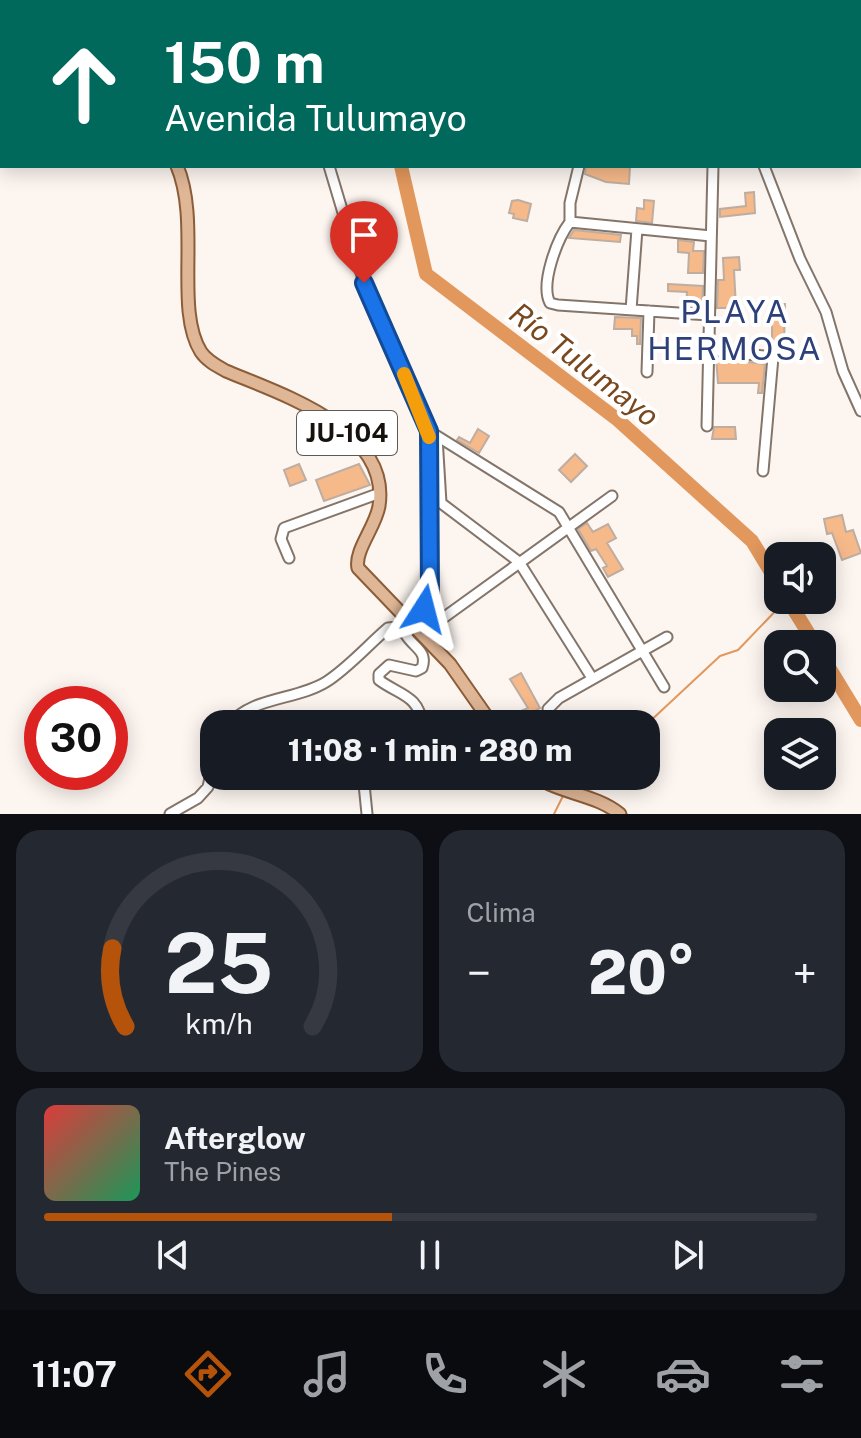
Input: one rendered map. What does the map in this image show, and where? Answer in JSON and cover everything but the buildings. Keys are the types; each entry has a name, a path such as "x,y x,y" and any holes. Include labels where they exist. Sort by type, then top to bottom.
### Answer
{"main road":[{"name":"JU-104","path":"178,168 187,203 190,315 200,350 213,363 315,411 357,442 372,463 380,493 375,525 356,562 361,574 408,630 421,634 450,664 482,710"},
{"path":"559,790 598,801 620,814"}],"street":[{"path":"330,168 364,283 433,434 439,499 446,510 519,562 592,678"},
{"path":"579,168 570,203 570,222 550,271 548,300 558,305 709,315"},
{"path":"707,426 713,168"},
{"path":"765,168 800,259 826,312 843,371 861,411"},
{"path":"570,222 711,236"},
{"path":"631,310 637,229"},
{"path":"647,372 649,311"},
{"path":"709,350 773,357 763,471"},
{"path":"433,434 559,512 664,687"},
{"path":"408,630 424,609 430,594 433,434"},
{"path":"289,558 281,539 284,528 380,493"},
{"path":"421,634 567,525 612,496"},
{"path":"249,710 309,691 328,680 388,628 398,627 408,630 424,655 422,668 405,670 389,665 383,667 379,680 408,694 418,710"},
{"path":"548,709 559,698 592,678 667,637"},
{"path":"170,814 198,798 205,790"},
{"path":"365,790 367,814"}],"waterway":[{"name":"Río Tulumayo","path":"401,168 426,274 618,420 752,541 764,561"},
{"path":"660,712 720,656 738,650 773,614"},
{"name":"Río Tulumayo","path":"797,614 806,630"},
{"name":"Río Tulumayo","path":"836,679 861,720"},
{"path":"554,814 564,794"}],"slow traffic":[{"path":"404,374 429,437"}],"district":[{"name":"PLAYA HERMOSA","path":"735,330"}],"route":[{"path":"364,283 429,431 430,594 424,609"}]}
